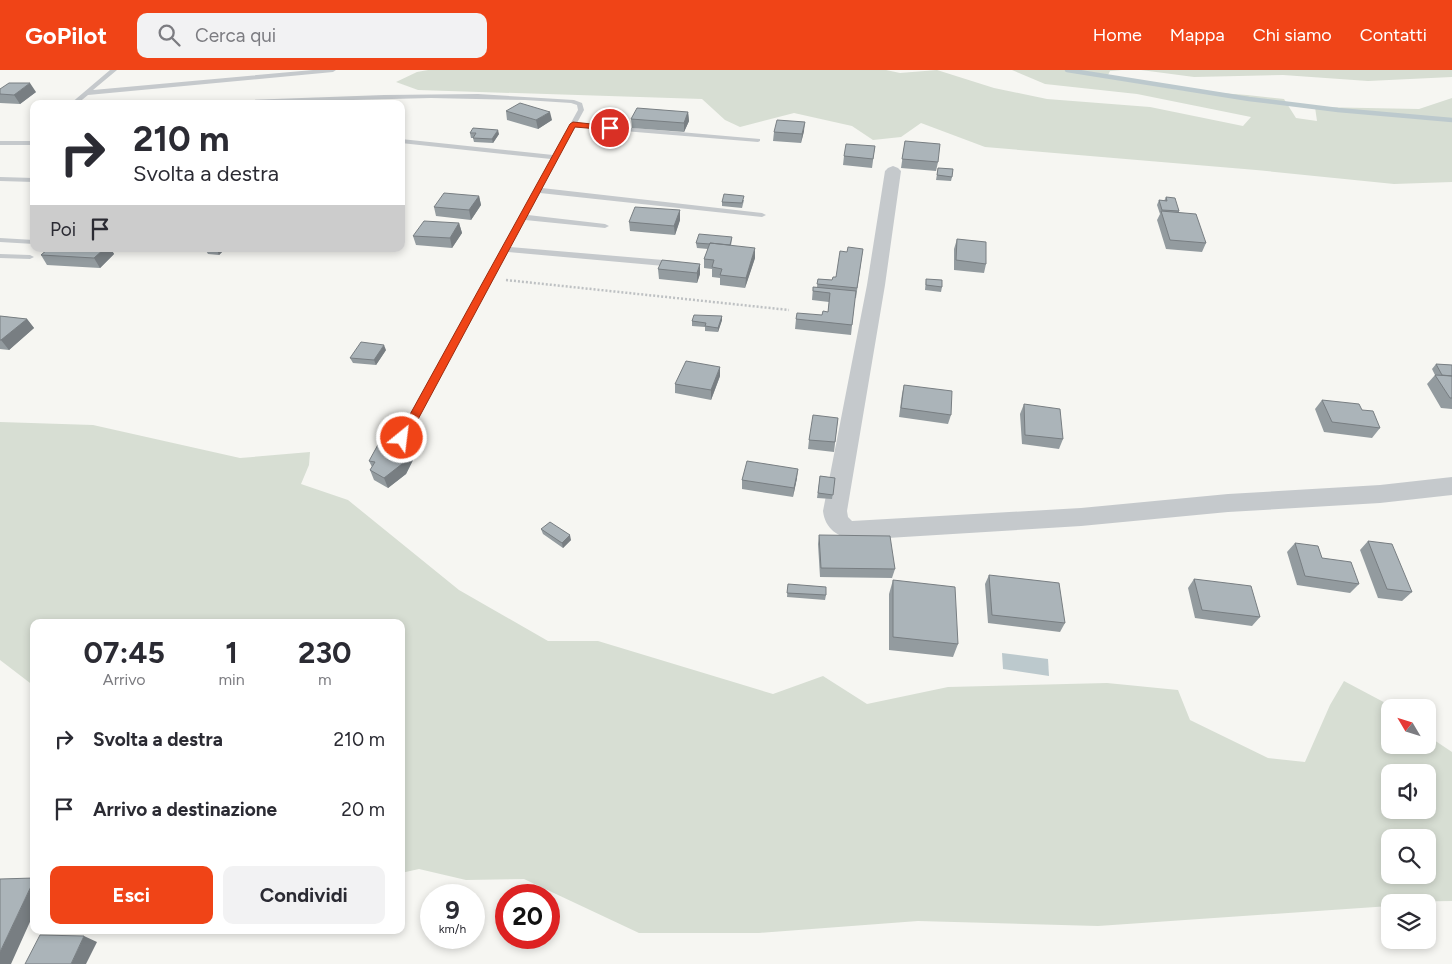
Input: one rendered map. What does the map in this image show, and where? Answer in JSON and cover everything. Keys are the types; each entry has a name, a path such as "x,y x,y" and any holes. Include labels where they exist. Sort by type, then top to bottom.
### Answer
{"street":[{"path":"892,171 876,284 835,511 838,522 847,529 855,532 1081,517 1228,503 1380,494 1452,486"}],"lane":[{"path":"78,100 114,70"},
{"path":"86,93 333,70"},
{"path":"306,100 416,96 513,96 579,103 581,106 581,110 402,438"},
{"path":"573,124 758,140"},
{"path":"26,143 30,140"},
{"path":"405,141 555,157"},
{"path":"0,143 30,143"},
{"path":"0,179 30,180"},
{"path":"537,190 762,215"},
{"path":"523,217 605,226"},
{"path":"0,240 30,242"},
{"path":"506,249 677,264"},
{"path":"0,256 30,258"}],"path":[{"path":"490,278 789,310"}],"shaded area":[{"path":"428,70 886,70 900,73 937,70 994,88 1047,99 1150,107 1243,126 1251,117 1137,94 1045,84 1012,70 1122,70 1110,71 1107,77 1180,90 1284,99 1296,118 1317,121 1315,107 1419,109 1452,98 1452,182 1394,184 1256,170 985,147 921,123 901,137 873,140 852,126 794,113 740,127 725,120 702,99 418,90 396,82 417,72"},
{"path":"1141,70 1452,70 1452,77 1368,81 1283,75 1194,77"},
{"path":"0,422 93,425 240,458 310,452 309,465 301,484 348,500 459,590 548,641 598,641 773,694 823,676 867,704 948,687 1107,683 1178,690 1190,720 1268,758 1305,762 1330,705 1344,681 1381,701 1381,754 1436,754 1436,741 1452,752 1452,901 1436,901 1436,894 1381,894 1381,907 1098,926 918,921 759,933 639,933 560,896 560,884 535,884 524,879 466,880 419,869 405,872 405,619 30,619 30,683 0,660"},
{"path":"1002,653 1048,659 1049,676 1003,669"}],"building":[{"path":"9,83 30,83 14,95 0,94 0,89"},
{"path":"520,103 550,112 536,120 506,111"},
{"path":"637,108 688,112 684,123 631,119"},
{"path":"777,120 805,122 802,134 774,132"},
{"path":"473,128 498,130 492,139 473,138 476,133 470,133"},
{"path":"905,141 940,144 938,162 902,159"},
{"path":"846,144 875,146 873,159 844,156"},
{"path":"938,168 953,169 952,177 937,175"},
{"path":"444,193 479,196 469,210 434,207"},
{"path":"724,194 744,196 742,203 722,202"},
{"path":"1166,197 1175,198 1179,211 1162,210 1159,200 1167,201"},
{"path":"635,207 680,210 674,226 629,222"},
{"path":"1161,211 1196,214 1206,243 1170,240"},
{"path":"424,221 459,223 450,238 413,236"},
{"path":"699,234 732,237 730,245 696,243"},
{"path":"957,239 986,242 986,264 956,260"},
{"path":"710,243 755,248 746,278 720,275 722,269 712,267 714,260 704,259"},
{"path":"848,247 863,249 857,288 817,284 818,279 832,280 833,277 836,277 840,251 847,252"},
{"path":"44,252 101,252 94,258 41,255"},
{"path":"662,260 700,264 697,273 658,269"},
{"path":"926,279 942,280 942,287 926,285"},
{"path":"813,287 856,291 852,325 796,319 797,313 822,315 823,311 828,312 830,293 813,291"},
{"path":"694,315 722,316 718,328 705,326 706,323 692,321"},
{"path":"0,316 27,319 0,340"},
{"path":"361,342 384,345 374,360 350,358"},
{"path":"686,361 720,367 711,390 675,384"},
{"path":"1436,364 1452,365 1452,376 1442,375"},
{"path":"1435,375 1452,376 1452,398 1450,398"},
{"path":"904,385 952,391 951,415 901,408"},
{"path":"1322,400 1359,404 1362,410 1373,411 1380,428 1332,422"},
{"path":"1024,404 1060,409 1063,439 1025,435"},
{"path":"813,415 838,418 835,442 809,440"},
{"path":"380,441 412,445 402,464 384,478 370,470 375,462 369,461"},
{"path":"747,461 798,469 794,488 742,480"},
{"path":"820,476 835,478 833,495 818,493"},
{"path":"550,522 570,535 562,543 541,529"},
{"path":"819,535 890,536 895,569 821,568"},
{"path":"1368,541 1392,544 1412,592 1387,589"},
{"path":"1295,543 1318,546 1322,558 1351,562 1359,584 1305,576"},
{"path":"989,575 1059,583 1065,623 992,615"},
{"path":"1194,579 1251,586 1260,617 1202,610"},
{"path":"893,580 955,587 958,644 893,637"},
{"path":"788,584 826,587 826,595 787,593"},
{"path":"30,878 30,888 0,952 0,879"},
{"path":"40,935 84,936 71,964 25,964"}],"waterway":[{"path":"1067,70 1249,99 1338,110 1452,120"}],"route":[{"path":"402,438 573,124 610,128"}]}
